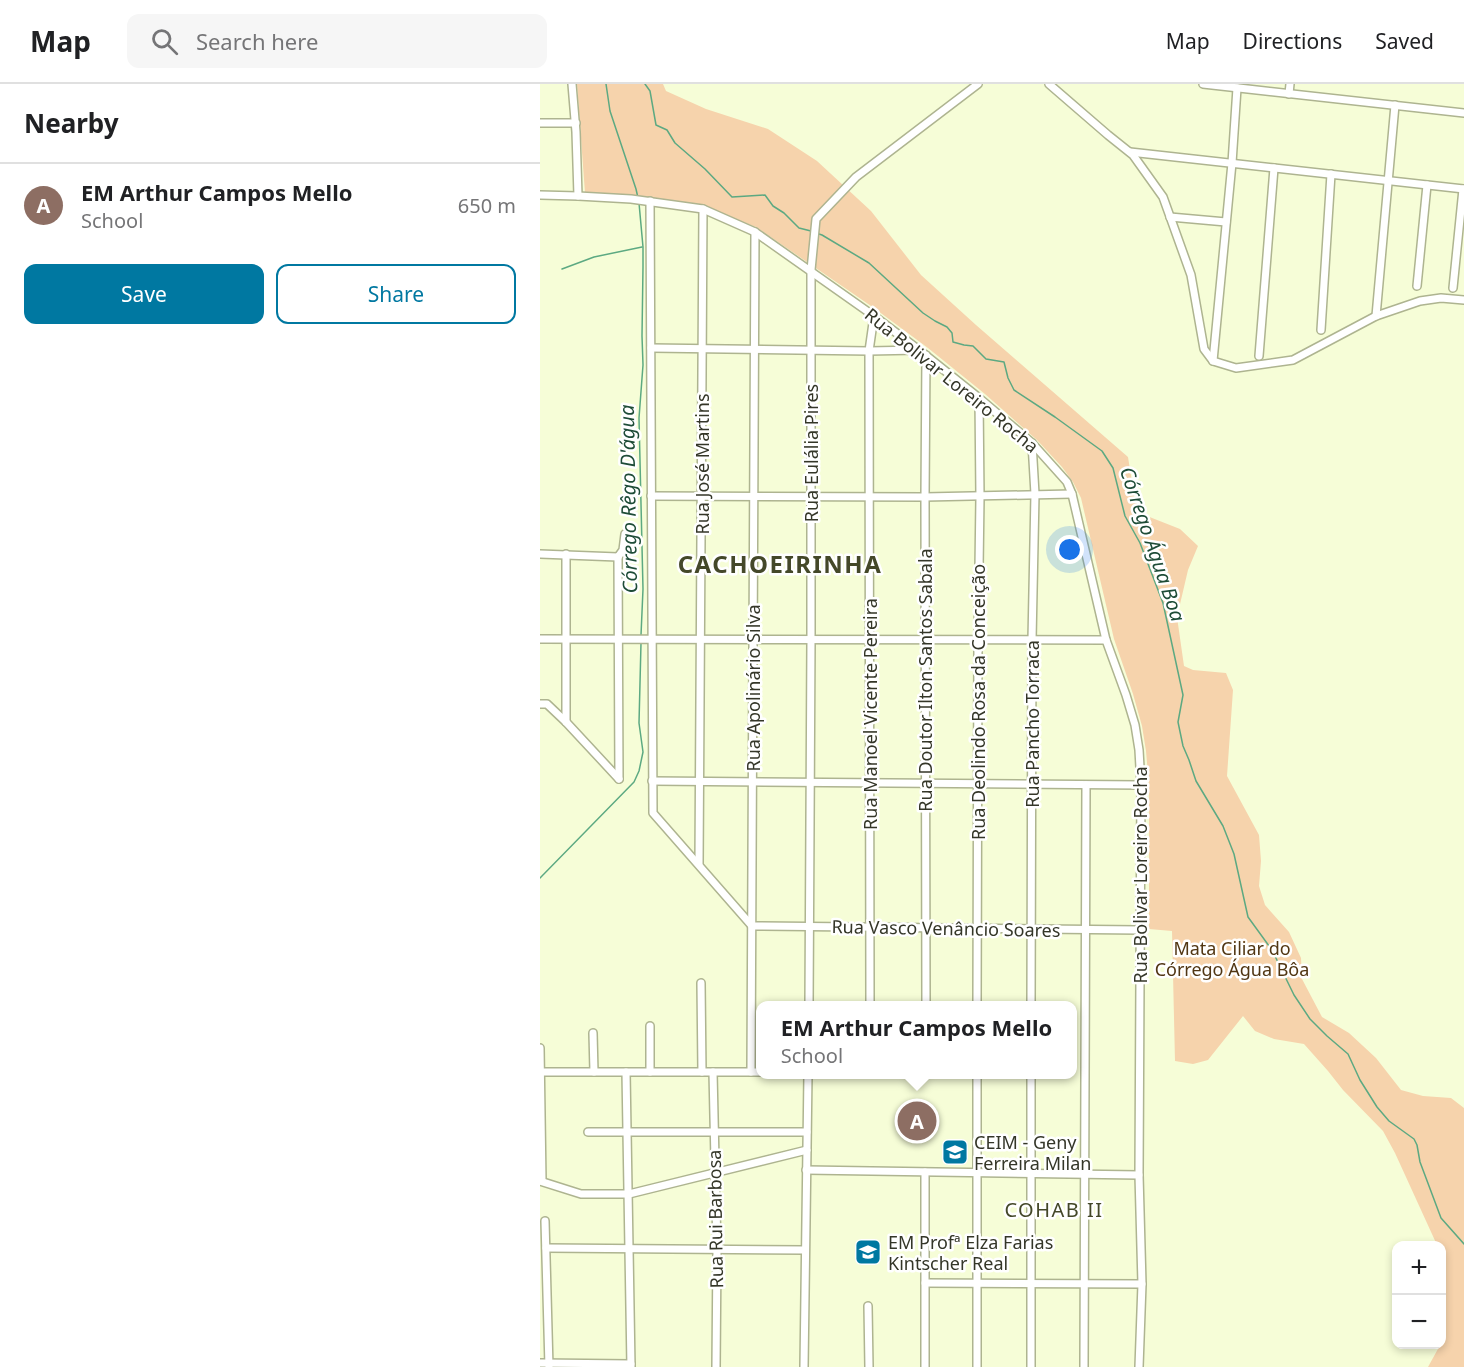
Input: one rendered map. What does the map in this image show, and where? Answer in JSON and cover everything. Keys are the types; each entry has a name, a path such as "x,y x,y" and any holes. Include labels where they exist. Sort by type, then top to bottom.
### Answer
{"street":[{"path":"572,84 578,196"},
{"name":"Rua Eulália Pires","path":"809,1001 811,270 816,219 856,177 978,84"},
{"path":"1049,84 1130,152 1163,197 1191,275 1204,349 1213,361 1236,368 1293,360 1376,316 1420,301 1441,298 1464,300"},
{"path":"1203,84 1464,113"},
{"path":"1289,94 1290,84"},
{"path":"1213,361 1237,88"},
{"path":"1376,316 1395,105"},
{"path":"540,123 576,126"},
{"path":"1130,152 1464,189 1453,288"},
{"path":"1259,356 1274,168"},
{"path":"1321,330 1331,174"},
{"path":"1417,286 1427,185"},
{"name":"Rua Bolivar Loreiro Rocha","path":"540,195 632,199 704,208 755,232 811,270 926,355 1032,443 1067,482 1072,494 1106,640 1126,695 1135,725 1139,750 1141,785 1139,1175 1142,1284 1139,1367"},
{"path":"646,201 651,348 649,640 653,813 752,926"},
{"name":"Rua José Martins","path":"699,864 704,208"},
{"path":"1170,217 1226,222"},
{"name":"Rua Apolinário Silva","path":"751,1072 755,232"},
{"name":"Rua Manoel Vicente Pereira","path":"870,1001 869,351 874,316"},
{"path":"651,348 919,350"},
{"name":"Rua Doutor Ilton Santos Sabala","path":"926,355 926,1001"},
{"name":"Rua Deolindo Rosa da Conceição","path":"977,1001 979,398"},
{"name":"Rua Pancho Torraca","path":"1031,1001 1032,640 1035,494 1032,443"},
{"path":"651,496 925,497 1072,494"},
{"path":"540,704 547,704 566,722 619,779 618,557 623,550 625,534"},
{"path":"540,554 618,557"},
{"path":"566,554 566,722"},
{"path":"540,639 1106,640"},
{"path":"652,781 1141,785"},
{"path":"1084,1367 1086,784"},
{"name":"Rua Vasco Venâncio Soares","path":"752,926 1140,930"},
{"path":"701,983 702,1072"},
{"path":"650,1026 650,1072"},
{"path":"593,1033 594,1072"},
{"path":"540,1048 541,1181 581,1194 629,1194 807,1150"},
{"path":"540,1072 756,1072"},
{"path":"540,1363 631,1366 626,1072"},
{"name":"Rua Rui Barbosa","path":"713,1072 717,1250 716,1367"},
{"path":"804,1367 808,1079"},
{"path":"977,1079 977,1367"},
{"path":"1031,1079 1031,1367"},
{"path":"588,1132 807,1132"},
{"path":"806,1170 1139,1175"},
{"path":"925,1172 925,1367"},
{"path":"545,1221 549,1365"},
{"path":"546,1248 805,1250"},
{"path":"925,1283 1142,1284"},
{"path":"868,1306 869,1367"}],"green space":[{"name":"Mata Ciliar do Córrego Água Bôa","path":"577,84 663,84 666,91 706,109 768,129 817,161 871,211 921,275 1128,457 1135,501 1147,516 1180,529 1198,546 1188,570 1177,617 1184,666 1193,670 1226,673 1233,690 1227,776 1259,835 1261,861 1259,886 1265,905 1289,932 1301,958 1302,979 1322,1017 1349,1033 1376,1058 1401,1090 1423,1096 1451,1098 1464,1108 1464,1367 1428,1367 1438,1349 1446,1349 1446,1241 1435,1241 1383,1131 1343,1090 1304,1044 1274,1039 1255,1031 1243,1016 1208,1060 1193,1064 1175,1061 1172,931 1149,929 1149,786 1142,726 1114,639 1081,498 1062,467 1037,440 928,348 756,227 703,206 585,193"}],"waterway":[{"name":"Córrego Rêgo D'água","path":"606,84 610,111 638,198"},
{"name":"Córrego Água Boa","path":"645,84 650,91 656,125 667,130 675,143 732,197 765,195 773,206 799,228 811,231"},
{"name":"Córrego Rêgo D'água","path":"639,203 643,247 643,365 639,418 643,589 641,635"},
{"name":"Córrego Água Boa","path":"816,233 869,263 923,313 947,327 952,333 953,342 973,346 986,359 1004,362 1014,390 1102,451 1113,468 1125,516 1140,543 1163,603 1183,695 1178,722 1183,746 1196,781 1223,826 1234,854 1248,917 1272,950 1294,995 1310,1019 1348,1054 1360,1080 1389,1121 1414,1139 1441,1218 1464,1244"},
{"path":"562,269 594,257 642,247"},
{"name":"Córrego Rêgo D'água","path":"540,878 634,782 639,771 643,752 639,723 641,643"}],"place":[{"name":"EM Arthur Campos Mello","path":"917,1121"},
{"name":"CEIM - Geny Ferreira Milan","path":"955,1152"},
{"name":"EM Profª Elza Farias Kintscher Real","path":"868,1252"}],"district":[{"name":"CACHOEIRINHA","path":"780,563"},
{"name":"COHAB II","path":"1054,1209"}]}
